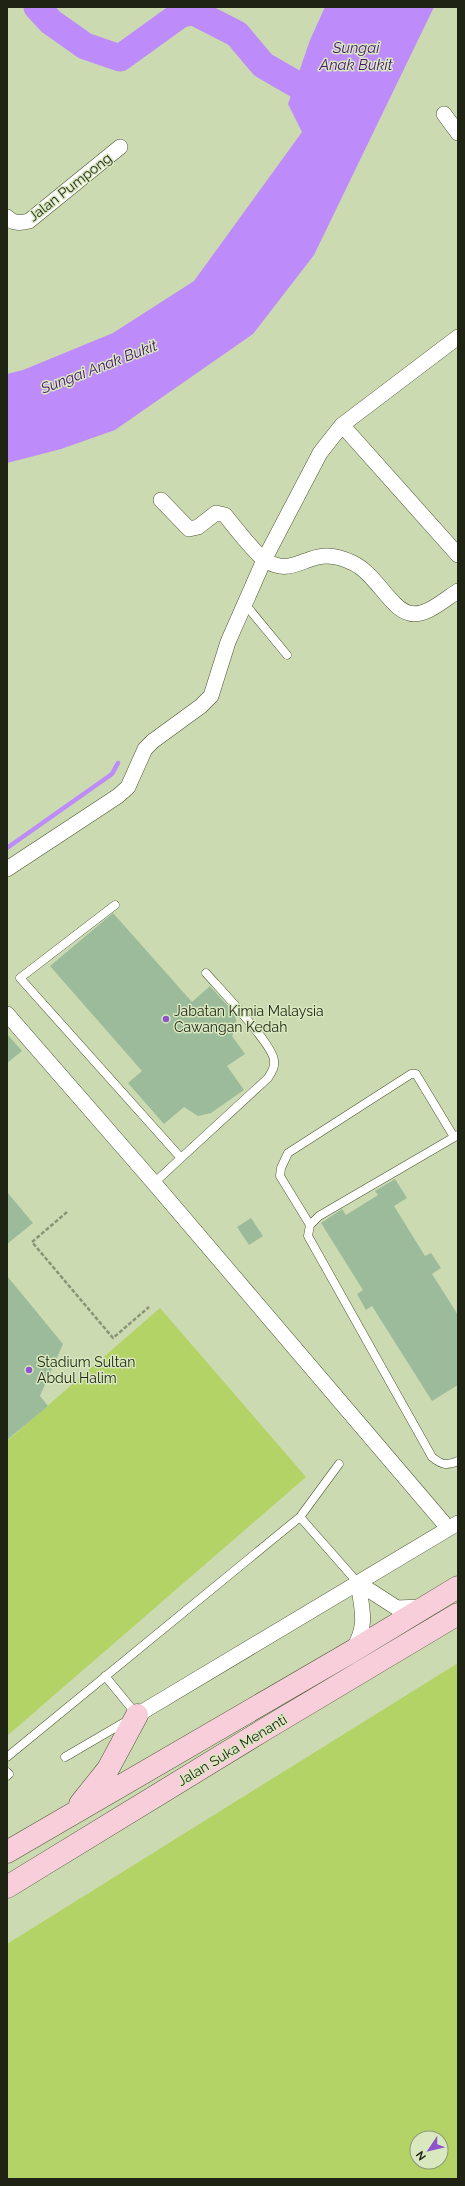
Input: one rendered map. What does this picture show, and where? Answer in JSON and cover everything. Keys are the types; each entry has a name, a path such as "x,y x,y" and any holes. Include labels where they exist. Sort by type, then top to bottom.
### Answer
{"main road":[{"name":"Jalan Suka Menanti","path":"9,1848 63,1820 351,1652 458,1587"},
{"name":"Jalan Suka Menanti","path":"7,1888 262,1731 458,1614"},
{"path":"63,1820 80,1804 108,1769 137,1715"}],"street":[{"path":"444,114 458,132"},
{"name":"Jalan Pumpong","path":"13,220 29,221 120,147"},
{"path":"7,869 118,796 128,787 145,749 153,741 201,706 211,696 228,642 264,560 320,453 342,425 458,337"},
{"path":"342,425 458,555"},
{"path":"162,500 189,529 198,528 216,513 225,515 264,560 282,567 291,567 318,557 329,556 354,563 369,572 401,610 409,614 417,614 427,610 458,591"},
{"path":"7,1014 453,1526 137,1715"},
{"path":"358,1583 398,1608 414,1608 432,1604"},
{"path":"351,1652 360,1638 363,1628 358,1583"}],"lane":[{"path":"245,604 287,655"},
{"path":"115,905 20,978 181,1158"},
{"path":"154,1183 268,1078 273,1070 274,1060 266,1043 206,973"},
{"path":"310,1225 280,1176 280,1168 288,1153 410,1074 416,1074 456,1136 319,1216 310,1225 308,1236 432,1457 441,1464 449,1465 458,1461"},
{"path":"7,1757 300,1517 339,1464"},
{"path":"300,1517 358,1583"},
{"path":"65,1758 137,1715 105,1676"},
{"path":"7,1772 9,1774 7,1776"}],"path":[{"path":"67,1212 32,1242 103,1326 114,1338 149,1307"}],"green space":[{"path":"160,1308 306,1477 7,1736 7,1441"},
{"path":"458,1663 458,2179 7,2179 7,1944"}],"water":[{"name":"Sungai Anak Bukit","path":"325,7 434,7 314,255 253,334 115,430 61,449 7,463 7,374 23,370 113,333 194,281 302,132 288,104 310,40"}],"building":[{"name":"Jabatan Kimia Malaysia Cawangan Kedah","path":"113,913 192,1002 210,986 235,1014 237,1027 232,1036 245,1054 227,1066 244,1090 211,1113 198,1116 184,1107 164,1124 128,1083 142,1071 50,966"},
{"path":"7,1034 22,1051 7,1063"},
{"path":"395,1179 407,1198 394,1206 425,1256 431,1253 441,1268 432,1274 458,1315 458,1385 432,1401 372,1306 366,1310 357,1294 363,1290 321,1223 342,1209 346,1215 378,1195 375,1191"},
{"path":"7,1192 33,1223 7,1244"},
{"path":"251,1218 263,1236 249,1245 237,1227"},
{"name":"Stadium Sultan Abdul Halim","path":"7,1276 63,1344 40,1396 48,1406 7,1440"}],"waterway":[{"path":"37,7 51,22 85,46 120,58 181,14 194,12 237,34 263,65 327,102"},
{"path":"7,848 112,774 118,763"}],"place":[{"name":"Jabatan Kimia Malaysia Cawangan Kedah","path":"166,1019"},
{"name":"Stadium Sultan Abdul Halim","path":"29,1370"}]}
